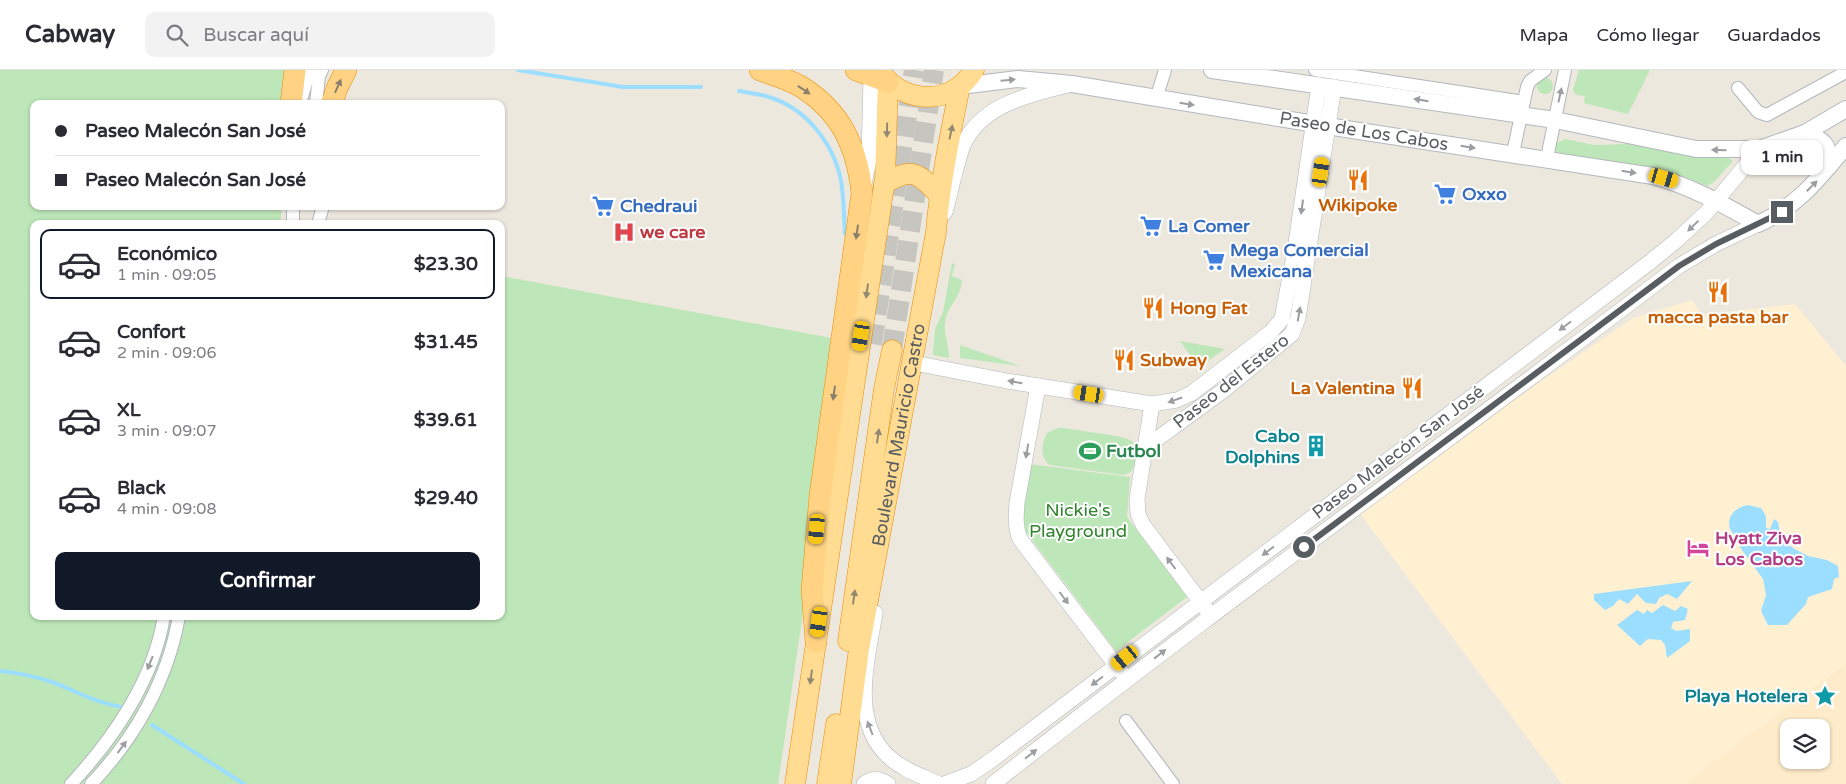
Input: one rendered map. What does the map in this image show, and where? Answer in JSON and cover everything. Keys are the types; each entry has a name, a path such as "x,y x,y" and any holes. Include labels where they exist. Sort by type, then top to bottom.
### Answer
{"highway":[{"path":"291,100 295,70"},
{"path":"333,100 346,70"},
{"path":"760,70 799,86 818,99 833,114 848,136 853,148 862,193 820,496 812,590 816,642"},
{"path":"874,74 905,93 926,98 945,94 960,86 974,70"},
{"path":"795,784 884,184 874,74"},
{"name":"Boulevard Mauricio Castro","path":"841,784 860,649 936,232 948,144 960,86"},
{"path":"884,184 902,174 914,174 929,183 940,196"},
{"name":"Boulevard Mauricio Castro","path":"808,784 872,344"},
{"name":"Boulevard Mauricio Castro","path":"827,784 884,389 892,350"},
{"path":"860,649 883,571"}],"main road":[{"path":"1212,70 1323,81 1522,109 1555,120 1696,150 1759,149 1805,133 1846,110"},
{"name":"Paseo de Los Cabos","path":"960,86 1018,79 1072,84 1320,125 1547,158 1653,176 1674,182 1716,201 1758,224"},
{"path":"1805,133 1817,137 1824,142 1828,149 1829,166"},
{"name":"Paseo Malecón San José","path":"1758,224 1782,212 1798,200 1819,179 1846,146"}],"street":[{"path":"301,100 310,70"},
{"path":"316,100 319,76 322,70"},
{"path":"1156,99 1165,70"},
{"path":"1513,153 1530,81 1545,70"},
{"path":"1547,158 1565,70"},
{"path":"1738,88 1758,112 1767,114 1846,72"},
{"path":"862,193 869,160 874,74"},
{"path":"1323,81 1522,109"},
{"name":"Paseo del Estero","path":"1146,447 1220,393 1295,330 1298,318 1302,251 1320,125 1323,81"},
{"path":"940,784 900,765 888,756 879,744 867,720 865,705 866,674 942,225 962,148 977,124 994,110 1024,96 1072,84"},
{"name":"Paseo Malecón San José","path":"944,784 971,774 993,759 1664,251 1692,227 1759,149"},
{"name":"Paseo Malecón San José","path":"993,784 1211,615 1679,266 1716,244 1758,224"},
{"name":"Paseo del Estero","path":"919,364 1038,386 1152,404 1177,400 1192,393 1278,325 1284,313 1302,251"},
{"path":"1209,380 1220,393"},
{"path":"1038,386 1017,503 1016,519 1018,534 1025,546 1128,680"},
{"path":"1152,404 1137,499 1138,514 1140,520 1211,615"},
{"path":"1365,478 1377,493"},
{"path":"71,784 86,768 116,728 139,689 153,656 163,620"},
{"path":"91,784 128,738 154,694 167,661 178,620"},
{"path":"1126,722 1173,784"},
{"path":"864,784 870,780 877,779 888,784"}],"shaded area":[{"name":"Hyatt Ziva Los Cabos","path":"1692,300 1702,315 1795,304 1846,366 1846,664 1686,784 1562,784 1358,511 1466,433 1633,318"}],"green space":[{"path":"0,70 290,70 286,100 30,100 30,210 282,210 280,220 30,220 30,620 505,620 505,277 832,338 812,551 778,784 0,784"},
{"path":"1579,70 1650,70 1628,114 1584,103 1585,96 1576,95 1573,90"},
{"path":"1542,78 1548,78 1553,83 1551,92 1542,94 1537,89 1537,83"},
{"path":"1565,139 1594,145 1627,144 1703,157 1728,158 1733,161 1714,182 1707,186 1680,175 1560,155 1555,150 1555,144"},
{"path":"952,263 955,264 952,276 962,280 959,292 948,312 945,322 949,358 933,355 935,329 943,312"},
{"path":"1180,341 1225,349 1199,367"},
{"path":"960,345 1020,366 960,358"},
{"name":"Futbol","path":"1058,428 1113,435 1134,442 1138,453 1131,472 1123,475 1050,465 1044,458 1043,446 1047,433"},
{"name":"Nickie's Playground","path":"1029,464 1130,477 1127,517 1187,597 1116,651 1020,524"}],"sand":[{"name":"Playa Hotelera","path":"1846,664 1846,784 1686,784 1707,767"}],"water":[{"path":"1748,505 1761,508 1766,516 1766,528 1770,529 1774,519 1778,522 1781,538 1793,548 1808,556 1827,560 1838,566 1839,577 1834,579 1832,589 1808,597 1806,604 1787,625 1768,625 1761,611 1766,595 1763,579 1739,546 1749,546 1750,540 1741,539 1735,535 1729,524 1733,513 1739,508"},
{"path":"1692,581 1677,599 1667,594 1659,598 1656,604 1646,603 1637,594 1628,604 1619,599 1613,606 1605,610 1594,600 1594,594"},
{"path":"1663,605 1675,611 1681,606 1688,609 1685,620 1673,622 1671,628 1676,631 1690,629 1690,641 1667,658 1665,645 1661,640 1648,639 1640,646 1617,625 1637,610 1644,614 1647,610 1652,613"}],"waterway":[{"path":"518,70 623,87 701,87"},
{"path":"739,91 766,96 782,102 806,119 825,141 832,154 841,181 845,234"},
{"path":"0,671 43,679 93,699 122,707"},
{"path":"152,725 244,784"}],"tunnel":[{"path":"872,344 914,70"},
{"path":"892,350 934,70"}],"place":[{"name":"Wikipoke","path":"1358,180"},
{"name":"Oxxo","path":"1445,194"},
{"name":"Chedraui","path":"603,206"},
{"name":"La Comer","path":"1151,226"},
{"name":"we care","path":"624,232"},
{"name":"Mega Comercial Mexicana","path":"1214,260"},
{"name":"macca pasta bar","path":"1718,292"},
{"name":"Hong Fat","path":"1153,308"},
{"name":"Subway","path":"1124,360"},
{"name":"La Valentina","path":"1412,388"},
{"name":"Cabo Dolphins","path":"1316,446"},
{"name":"Futbol","path":"1090,451"},
{"name":"Hyatt Ziva Los Cabos","path":"1698,548"},
{"name":"Playa Hotelera","path":"1825,696"}],"route":[{"path":"1304,547 1679,266 1716,244 1782,212"}]}
